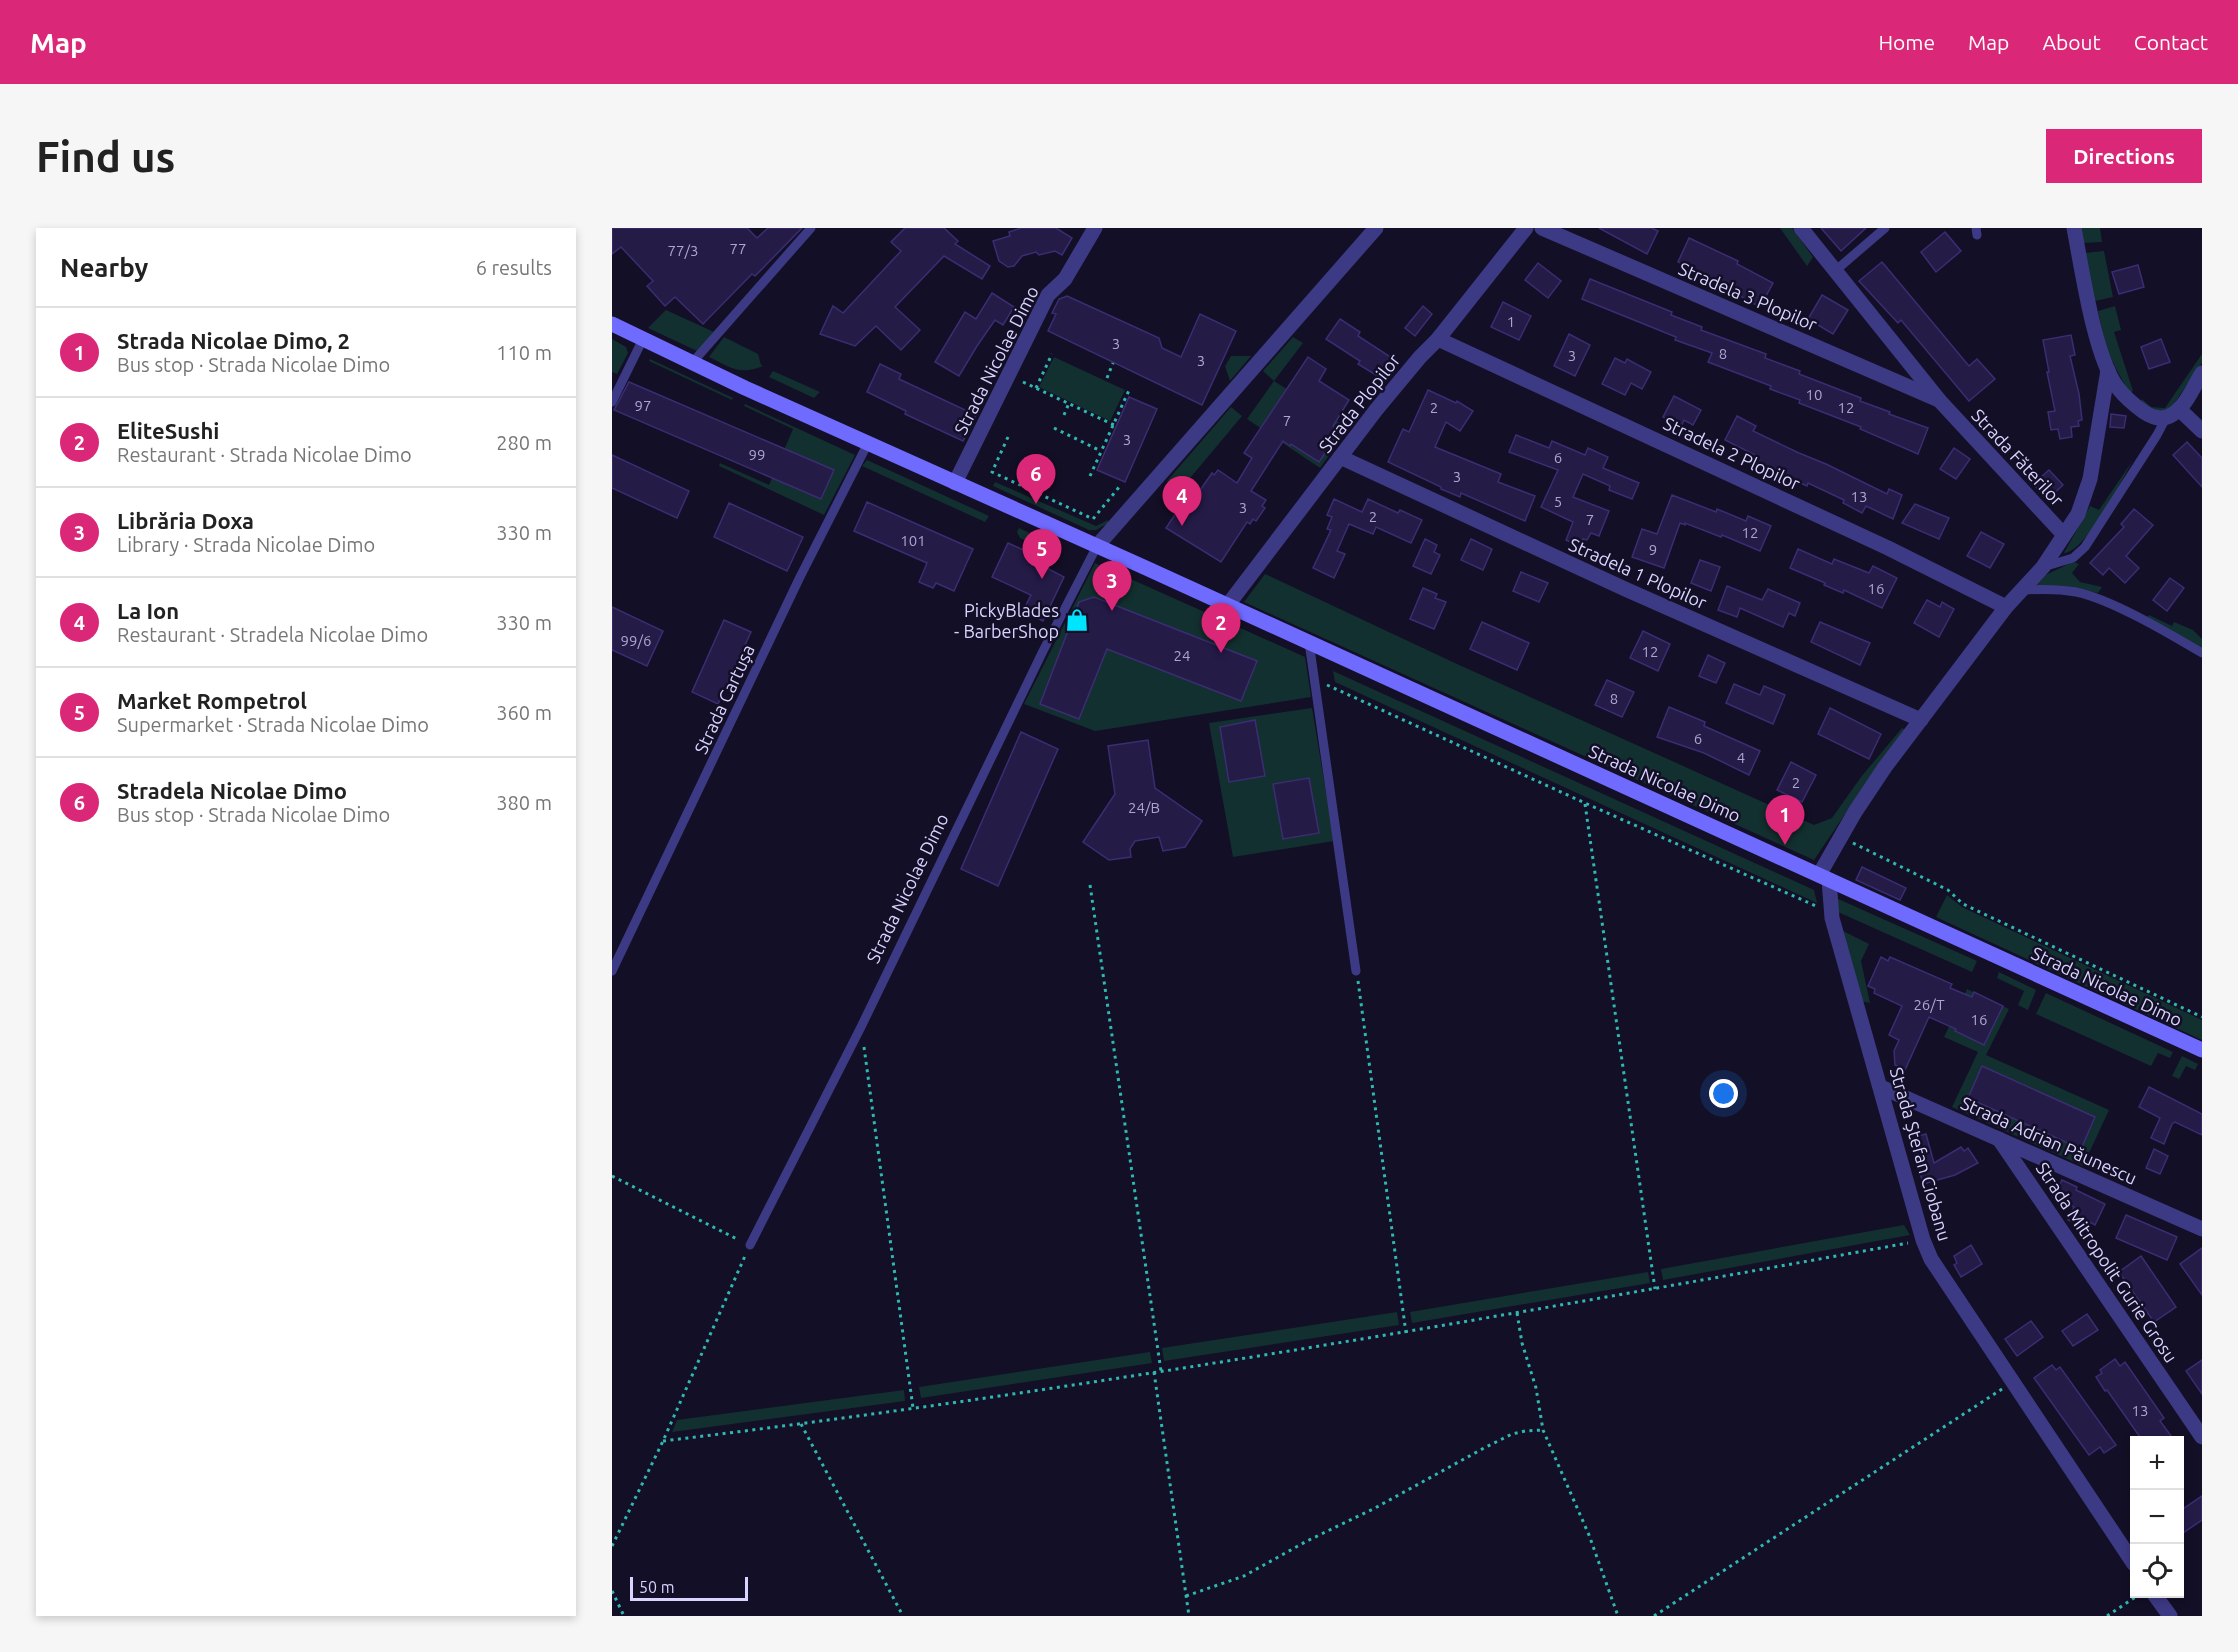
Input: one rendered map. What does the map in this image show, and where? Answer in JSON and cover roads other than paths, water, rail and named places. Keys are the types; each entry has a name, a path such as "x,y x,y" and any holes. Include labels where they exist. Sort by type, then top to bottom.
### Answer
{"street":[{"name":"Strada Nicolae Dimo","path":"955,483 1048,295 1065,279 1095,228"},
{"path":"1097,546 1376,228"},
{"name":"Strada Plopilor","path":"1227,606 1340,458 1526,228"},
{"name":"Stradela 3 Plopilor","path":"1542,228 1939,400"},
{"name":"Strada Făterilor","path":"1801,228 1939,400 2064,536 2078,514 2090,479 2108,370"},
{"name":"Strada Făterilor","path":"2074,228 2097,337 2116,386 2135,405 2152,417 2173,414"},
{"name":"Strada Nicolae Dimo","path":"612,324 692,363 2202,1050"},
{"name":"Stradela 2 Plopilor","path":"1438,339 1888,548 2006,608"},
{"path":"2202,373 2173,414 2202,431"},
{"name":"Stradela 1 Plopilor","path":"1340,458 1615,584 1921,720"},
{"path":"1824,877 1840,837 1885,767 2006,608 2043,567 2064,536"},
{"name":"Strada Ștefan Ciobanu","path":"1824,877 1923,1240 1931,1259 2130,1558"},
{"name":"Strada Adrian Păunescu","path":"1881,1087 2202,1229"},
{"name":"Strada Mitropolit Gurie Grosu","path":"1999,1139 2202,1437"},
{"path":"2157,1598 2170,1616"}],"lane":[{"path":"692,363 811,228"},
{"path":"1835,271 1885,228"},
{"path":"612,402 643,339"},
{"path":"2043,567 2073,558 2085,547 2173,414"},
{"name":"Strada Cartușa","path":"612,971 735,718 799,579 868,443"},
{"name":"Strada Nicolae Dimo","path":"750,1245 861,1027 1043,651 1097,546"},
{"path":"2024,590 2066,591 2099,599 2202,653"},
{"path":"1309,642 1356,971"}],"place":[{"name":"Stradela Nicolae Dimo","path":"1036,504"},
{"name":"La Ion","path":"1182,526"},
{"name":"Market Rompetrol","path":"1042,579"},
{"name":"Librăria Doxa","path":"1112,611"},
{"name":"PickyBlades - BarberShop","path":"1077,620"},
{"name":"EliteSushi","path":"1221,653"},
{"name":"Strada Nicolae Dimo, 2","path":"1785,845"}]}
